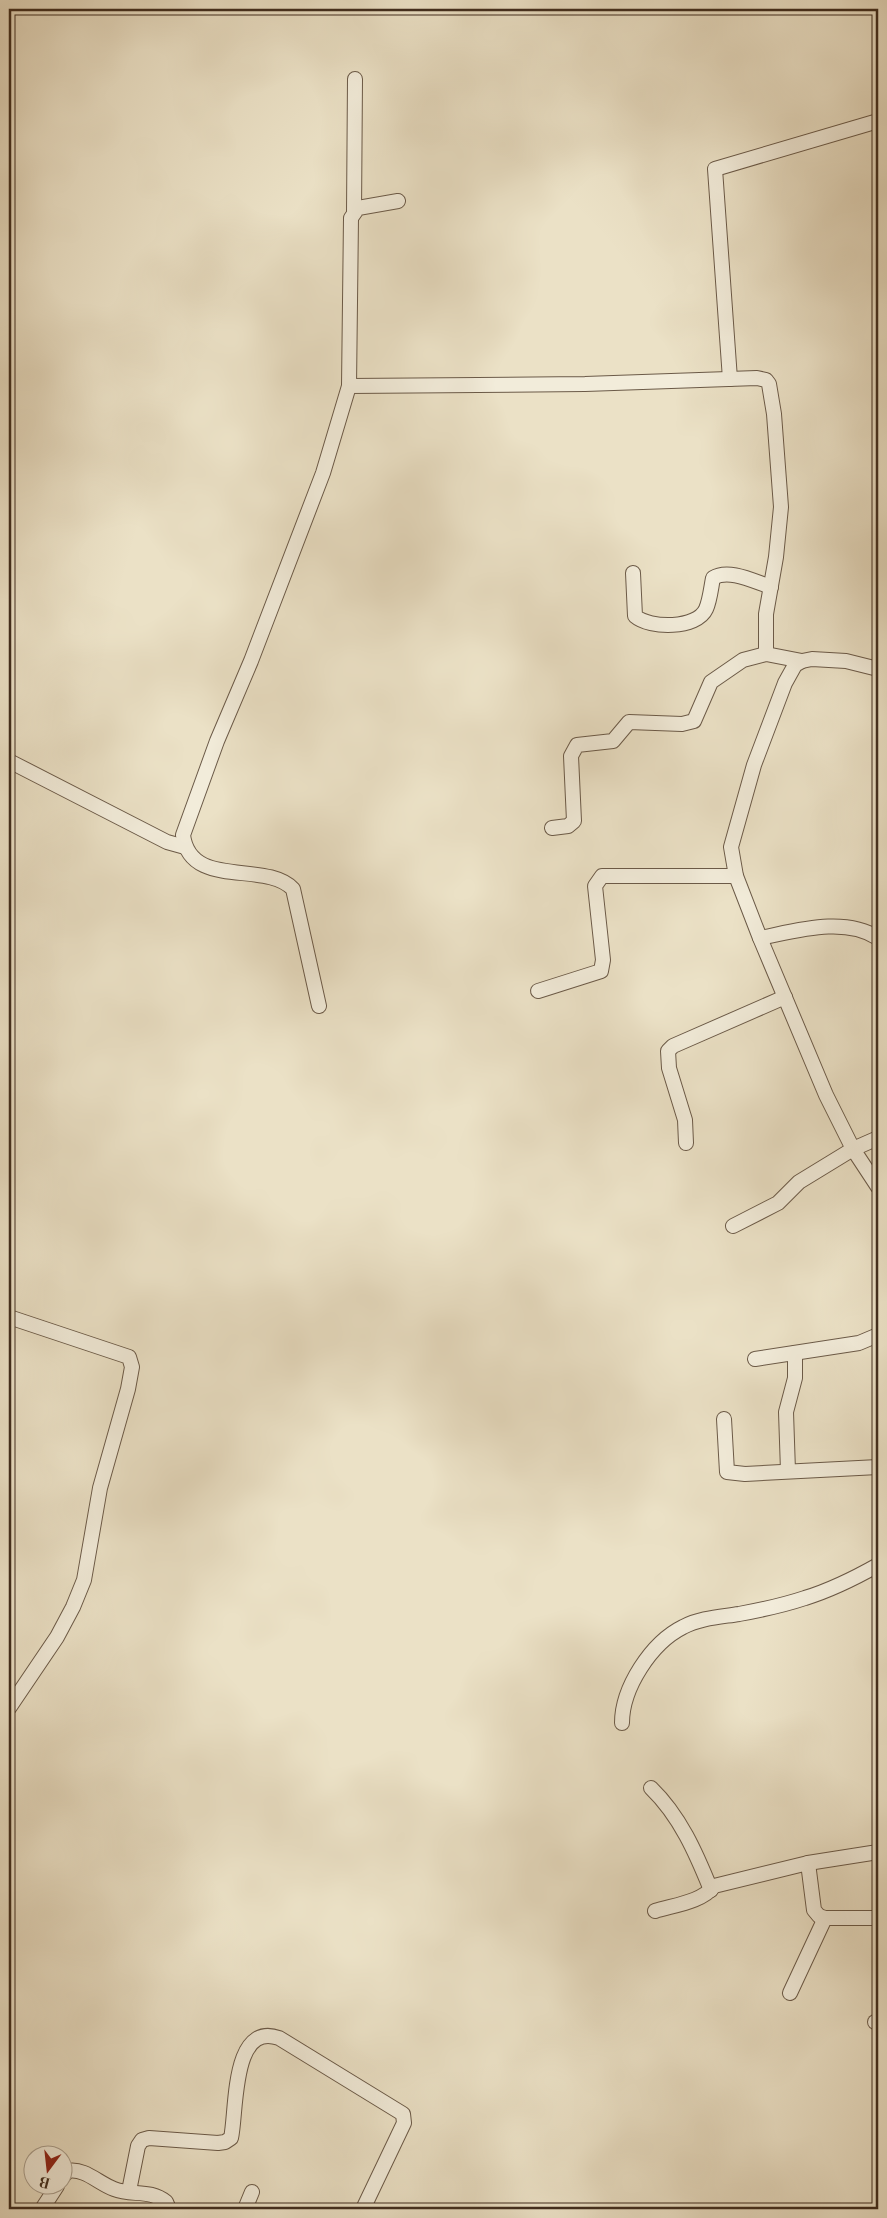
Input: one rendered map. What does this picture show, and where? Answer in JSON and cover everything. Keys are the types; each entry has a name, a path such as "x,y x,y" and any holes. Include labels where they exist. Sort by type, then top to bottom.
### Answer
{"street":[{"path":"185,847 183,835 217,740 251,661 322,473 349,386 351,218 354,212 355,79"},
{"path":"730,379 716,169 878,121"},
{"path":"354,212 367,206 398,201"},
{"path":"349,386 585,384 757,378 766,380 769,384 781,486 779,532 766,614 766,654"},
{"path":"633,573 635,616 641,621 657,625 677,624 697,618 706,610 713,578 717,576 729,574 771,587"},
{"path":"552,828 568,826 574,822 572,756 578,745 613,741 629,722 682,724 694,721 711,682 743,660 766,654 802,660 846,661 878,669"},
{"path":"802,660 795,665 785,683 742,802 731,847 736,876 826,1095 853,1149 878,1187"},
{"path":"9,761 167,842 185,847 201,864 216,869 280,879 293,889 319,1006"},
{"path":"538,992 601,971 603,960 595,886 602,876 736,876"},
{"path":"760,938 808,929 840,927 878,938"},
{"path":"686,1143 685,1120 669,1068 668,1051 673,1046 785,998"},
{"path":"733,1226 778,1203 799,1182 853,1149 878,1138"},
{"path":"9,1317 129,1357 132,1367 128,1388 100,1488 84,1580 74,1608 57,1637 9,1708"},
{"path":"755,1359 859,1343 878,1335"},
{"path":"788,1471 786,1412 795,1378 795,1353"},
{"path":"724,1419 724,1458 727,1472 745,1474 878,1467"},
{"path":"622,1723 622,1708 628,1690 640,1668 662,1644 682,1627 702,1620 750,1612 806,1598 849,1581 878,1565"},
{"path":"651,1788 660,1796 682,1827 711,1890"},
{"path":"655,1911 697,1898 711,1890 714,1886 808,1862 878,1852"},
{"path":"808,1862 814,1910 819,1916 825,1918 878,1918"},
{"path":"790,1993 825,1918"},
{"path":"129,2191 138,2146 142,2140 149,2138 218,2143 225,2142 230,2138 236,2082 241,2062 250,2046 260,2036 269,2035 311,2057 403,2114 404,2122 363,2209"},
{"path":"72,2170 83,2172 114,2190 160,2197 166,2202 169,2209"},
{"path":"245,2209 252,2192"},
{"path":"42,2209 50,2196"}]}
